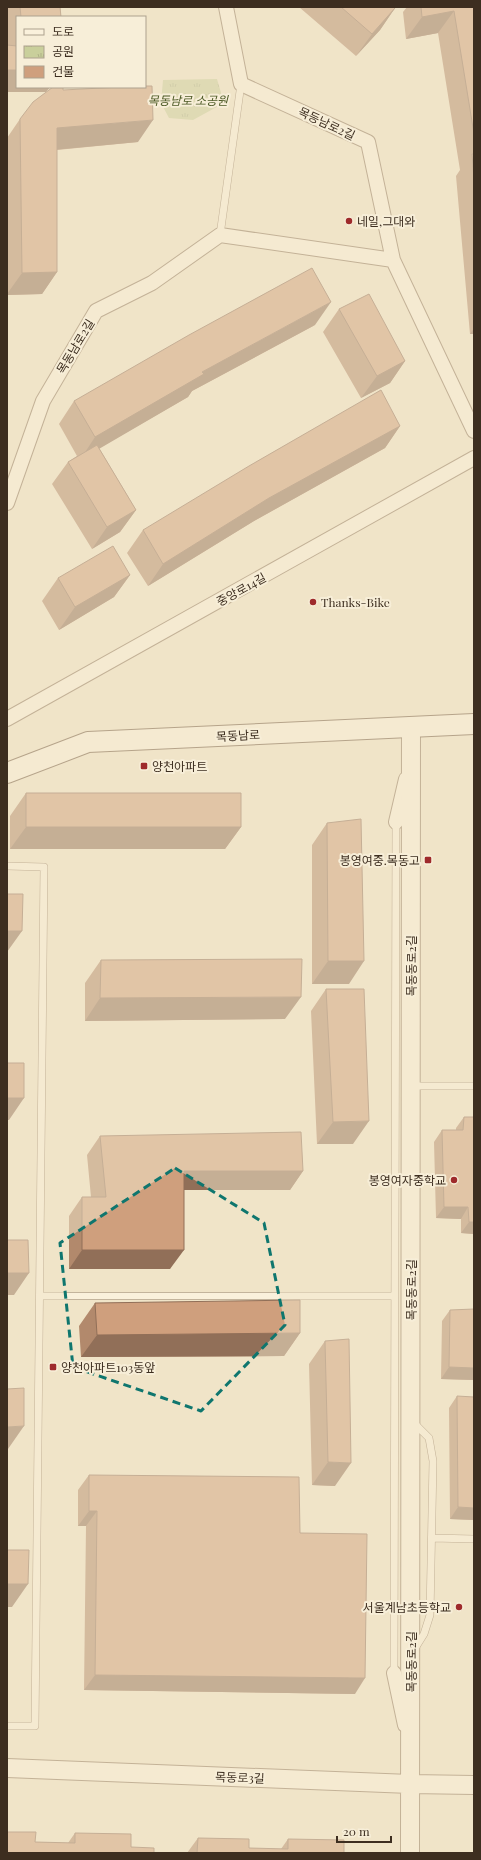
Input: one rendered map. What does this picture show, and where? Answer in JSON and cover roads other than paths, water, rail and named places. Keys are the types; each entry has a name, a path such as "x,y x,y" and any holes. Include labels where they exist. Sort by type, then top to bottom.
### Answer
{"main road":[{"name":"목동남로","path":"7,773 88,742 474,724"}],"street":[{"path":"226,7 241,84"},
{"name":"목동남로2길","path":"241,84 368,142 393,260 474,430"},
{"path":"220,236 393,260"},
{"name":"목동남로2길","path":"8,497 43,400 96,311 152,283 220,236"},
{"name":"중앙로14길","path":"7,719 474,458"},
{"name":"목동동로2길","path":"410,1853 411,726"},
{"path":"396,822 411,759"},
{"path":"394,1673 410,1746"},
{"name":"목동로3길","path":"7,1768 410,1784 474,1785"}],"lane":[{"path":"220,236 241,84"},
{"path":"394,1673 396,822"},
{"path":"7,866 44,867 35,1726 7,1726"},
{"path":"411,1086 474,1086"},
{"path":"40,1296 394,1296"},
{"path":"411,1420 430,1438 433,1461 430,1615 424,1634 411,1655"},
{"path":"432,1538 474,1539"}],"place":[{"name":"네일,그대와","path":"349,221"},
{"name":"Thanks-Bike","path":"313,602"},
{"name":"양천아파트","path":"144,766"},
{"name":"봉영여중.목동고","path":"428,860"},
{"name":"봉영여자중학교","path":"454,1180"},
{"name":"양천아파트103동앞","path":"53,1367"},
{"name":"서울계남초등학교","path":"459,1607"}],"park label":[{"name":"목동남로 소공원","path":"188,100"}]}
